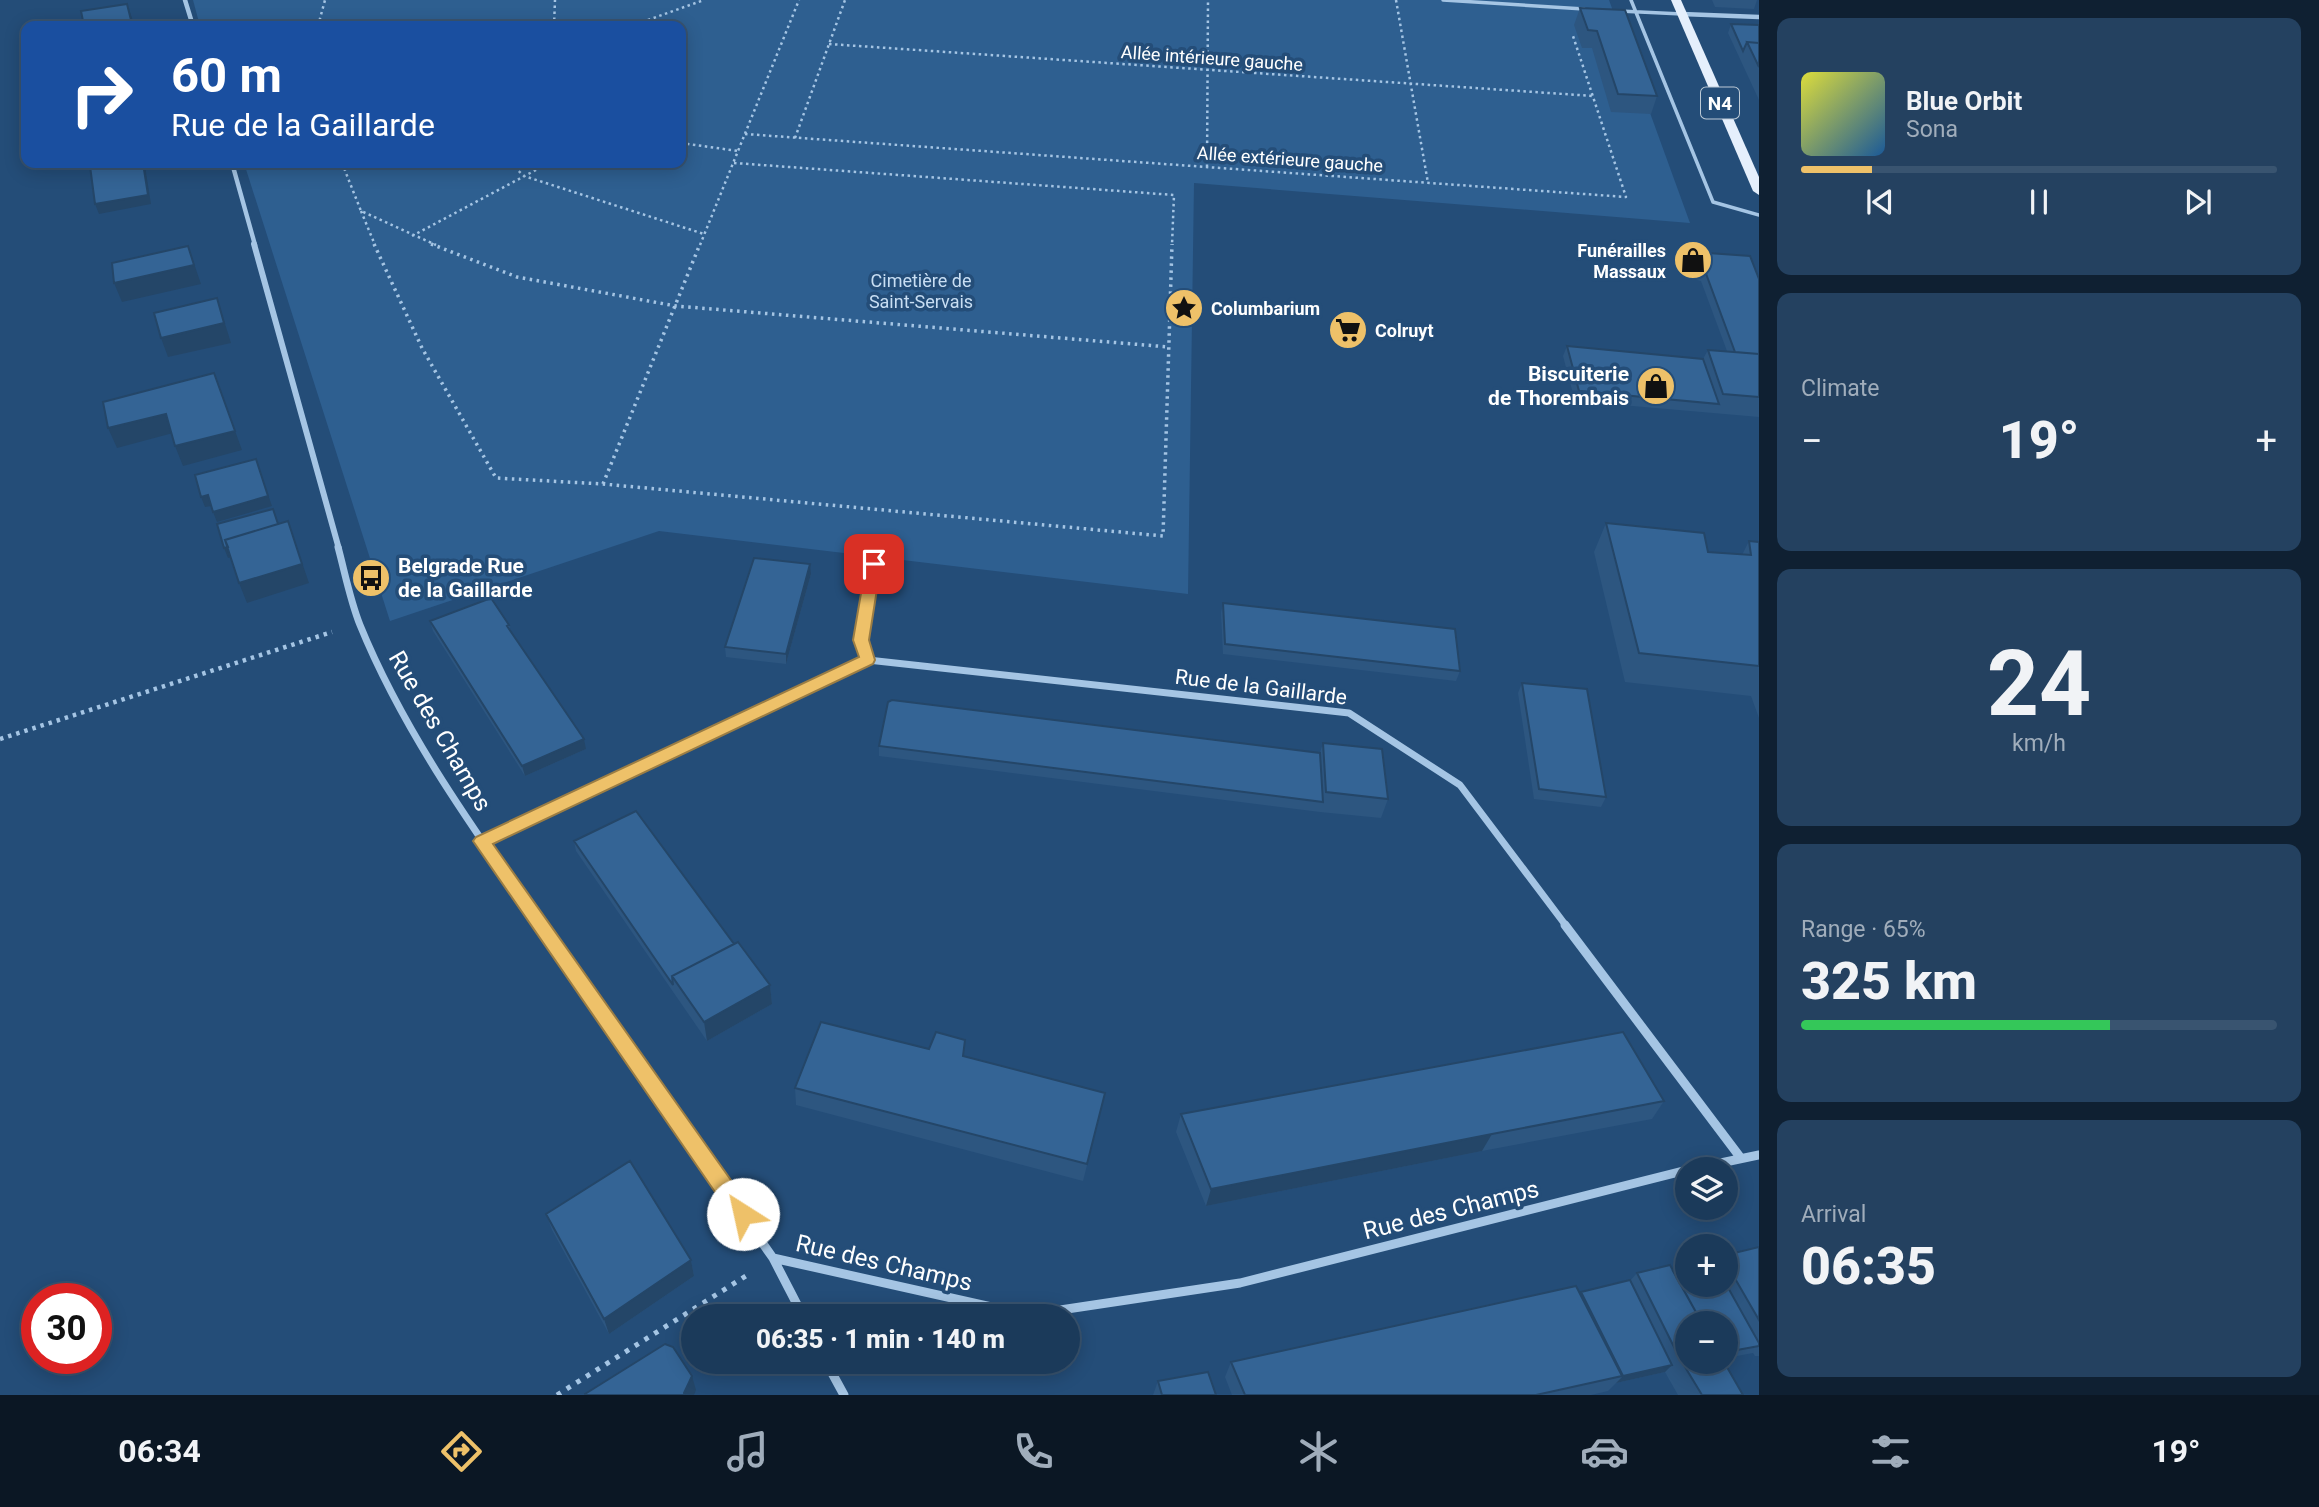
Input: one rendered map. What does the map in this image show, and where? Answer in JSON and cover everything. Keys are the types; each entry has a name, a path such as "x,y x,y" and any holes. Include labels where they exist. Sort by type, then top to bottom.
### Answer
{"main road":[{"name":"N4","path":"1676,0 1759,191"}],"street":[{"path":"186,0 192,21"},
{"path":"1682,14 1759,17"},
{"name":"Rue des Champs","path":"233,168 359,623 404,715 482,841 773,1258 1027,1315 1240,1283 1675,1174"},
{"path":"482,841 868,660 861,640 874,564"},
{"name":"Rue de la Gaillarde","path":"868,660 1349,713 1460,785 1740,1157"},
{"name":"Rue des Champs","path":"1740,1157 1759,1155"},
{"path":"773,1258 797,1304"},
{"path":"833,1374 844,1395"}],"lane":[{"path":"1443,0 1589,9"},
{"path":"1631,0 1713,202 1759,215"},
{"path":"1613,10 1682,14"}],"path":[{"path":"319,21 325,0"},
{"path":"554,21 555,0"},
{"path":"645,21 704,0"},
{"path":"603,484 800,0"},
{"path":"795,138 845,0"},
{"path":"1207,167 1208,0"},
{"path":"1396,0 1428,183"},
{"name":"Allée extérieure gauche","path":"745,134 1626,197 1564,8"},
{"name":"Allée intérieure gauche","path":"829,44 1593,96"},
{"path":"686,144 738,151"},
{"path":"344,168 373,245 448,400 496,478 603,484 1163,536 1174,195 734,163"},
{"path":"515,168 524,176 705,234"},
{"path":"412,236 539,168"},
{"path":"361,211 412,236 517,277 676,306 1169,347"},
{"path":"0,739 359,623"},
{"path":"557,1395 773,1258"}],"green space":[{"name":"Cimetière de Saint-Servais","path":"193,0 1609,0 1690,223 1194,183 1188,594 659,531 390,621 246,168 686,168 686,21 199,21"}],"building":[{"path":"127,4 131,21 83,21 81,11"},
{"path":"1580,8 1625,10 1657,96 1618,94 1597,31 1588,30"},
{"path":"1731,24 1759,25 1759,43 1747,42 1743,51"},
{"path":"1747,42 1759,43 1759,67"},
{"path":"90,168 144,168 148,195 95,204"},
{"path":"188,246 194,265 114,283 112,263"},
{"path":"1694,252 1750,256 1759,279 1759,354 1735,352 1705,271 1701,271"},
{"path":"217,298 224,323 161,338 154,313"},
{"path":"1567,346 1703,359 1719,404 1579,391"},
{"path":"1708,350 1759,354 1759,397 1723,394"},
{"path":"214,373 235,431 175,446 166,414 108,428 103,402"},
{"path":"256,459 268,496 213,512 208,495 201,497 195,475"},
{"path":"273,509 278,524 225,540 228,547 224,548 217,524"},
{"path":"288,521 302,564 239,583 225,540"},
{"path":"1606,523 1704,533 1708,552 1751,555 1749,541 1759,542 1759,666 1639,653"},
{"path":"754,558 810,564 786,654 725,647"},
{"path":"491,598 584,739 522,766 430,621"},
{"path":"1223,603 1455,629 1460,671 1225,644"},
{"path":"1522,683 1587,689 1606,797 1539,789"},
{"path":"892,700 1320,753 1323,802 879,746 888,702"},
{"path":"1323,743 1382,749 1388,799 1326,792"},
{"path":"636,811 734,944 672,976 673,985 574,841"},
{"path":"738,942 770,985 704,1022 672,976"},
{"path":"821,1022 929,1049 936,1032 965,1040 963,1056 1105,1093 1087,1164 795,1088"},
{"path":"1623,1032 1664,1101 1211,1189 1181,1114"},
{"path":"630,1161 691,1260 604,1319 546,1214"},
{"path":"1759,1247 1759,1320 1738,1284 1738,1252"},
{"path":"1670,1265 1675,1274 1675,1297 1688,1297 1695,1311 1675,1311 1675,1349 1637,1273"},
{"path":"1630,1280 1672,1365 1623,1376 1581,1292"},
{"path":"1576,1286 1622,1376 1536,1395 1245,1395 1231,1362"},
{"path":"1688,1297 1733,1297 1759,1346 1738,1350 1738,1311 1695,1311"},
{"path":"665,1344 673,1347 681,1359 681,1374 692,1376 685,1395 585,1394"},
{"path":"1208,1372 1216,1395 1162,1395 1158,1381"},
{"path":"1689,1374 1731,1374 1743,1395 1702,1395"}],"place":[{"name":"Funérailles Massaux","path":"1693,260"},
{"name":"Columbarium","path":"1184,308"},
{"name":"Colruyt","path":"1348,330"},
{"name":"Biscuiterie de Thorembais","path":"1656,386"},
{"name":"Belgrade Rue de la Gaillarde","path":"371,578"}],"route":[{"path":"743,1214 482,841 868,660 861,640 874,564"}]}
